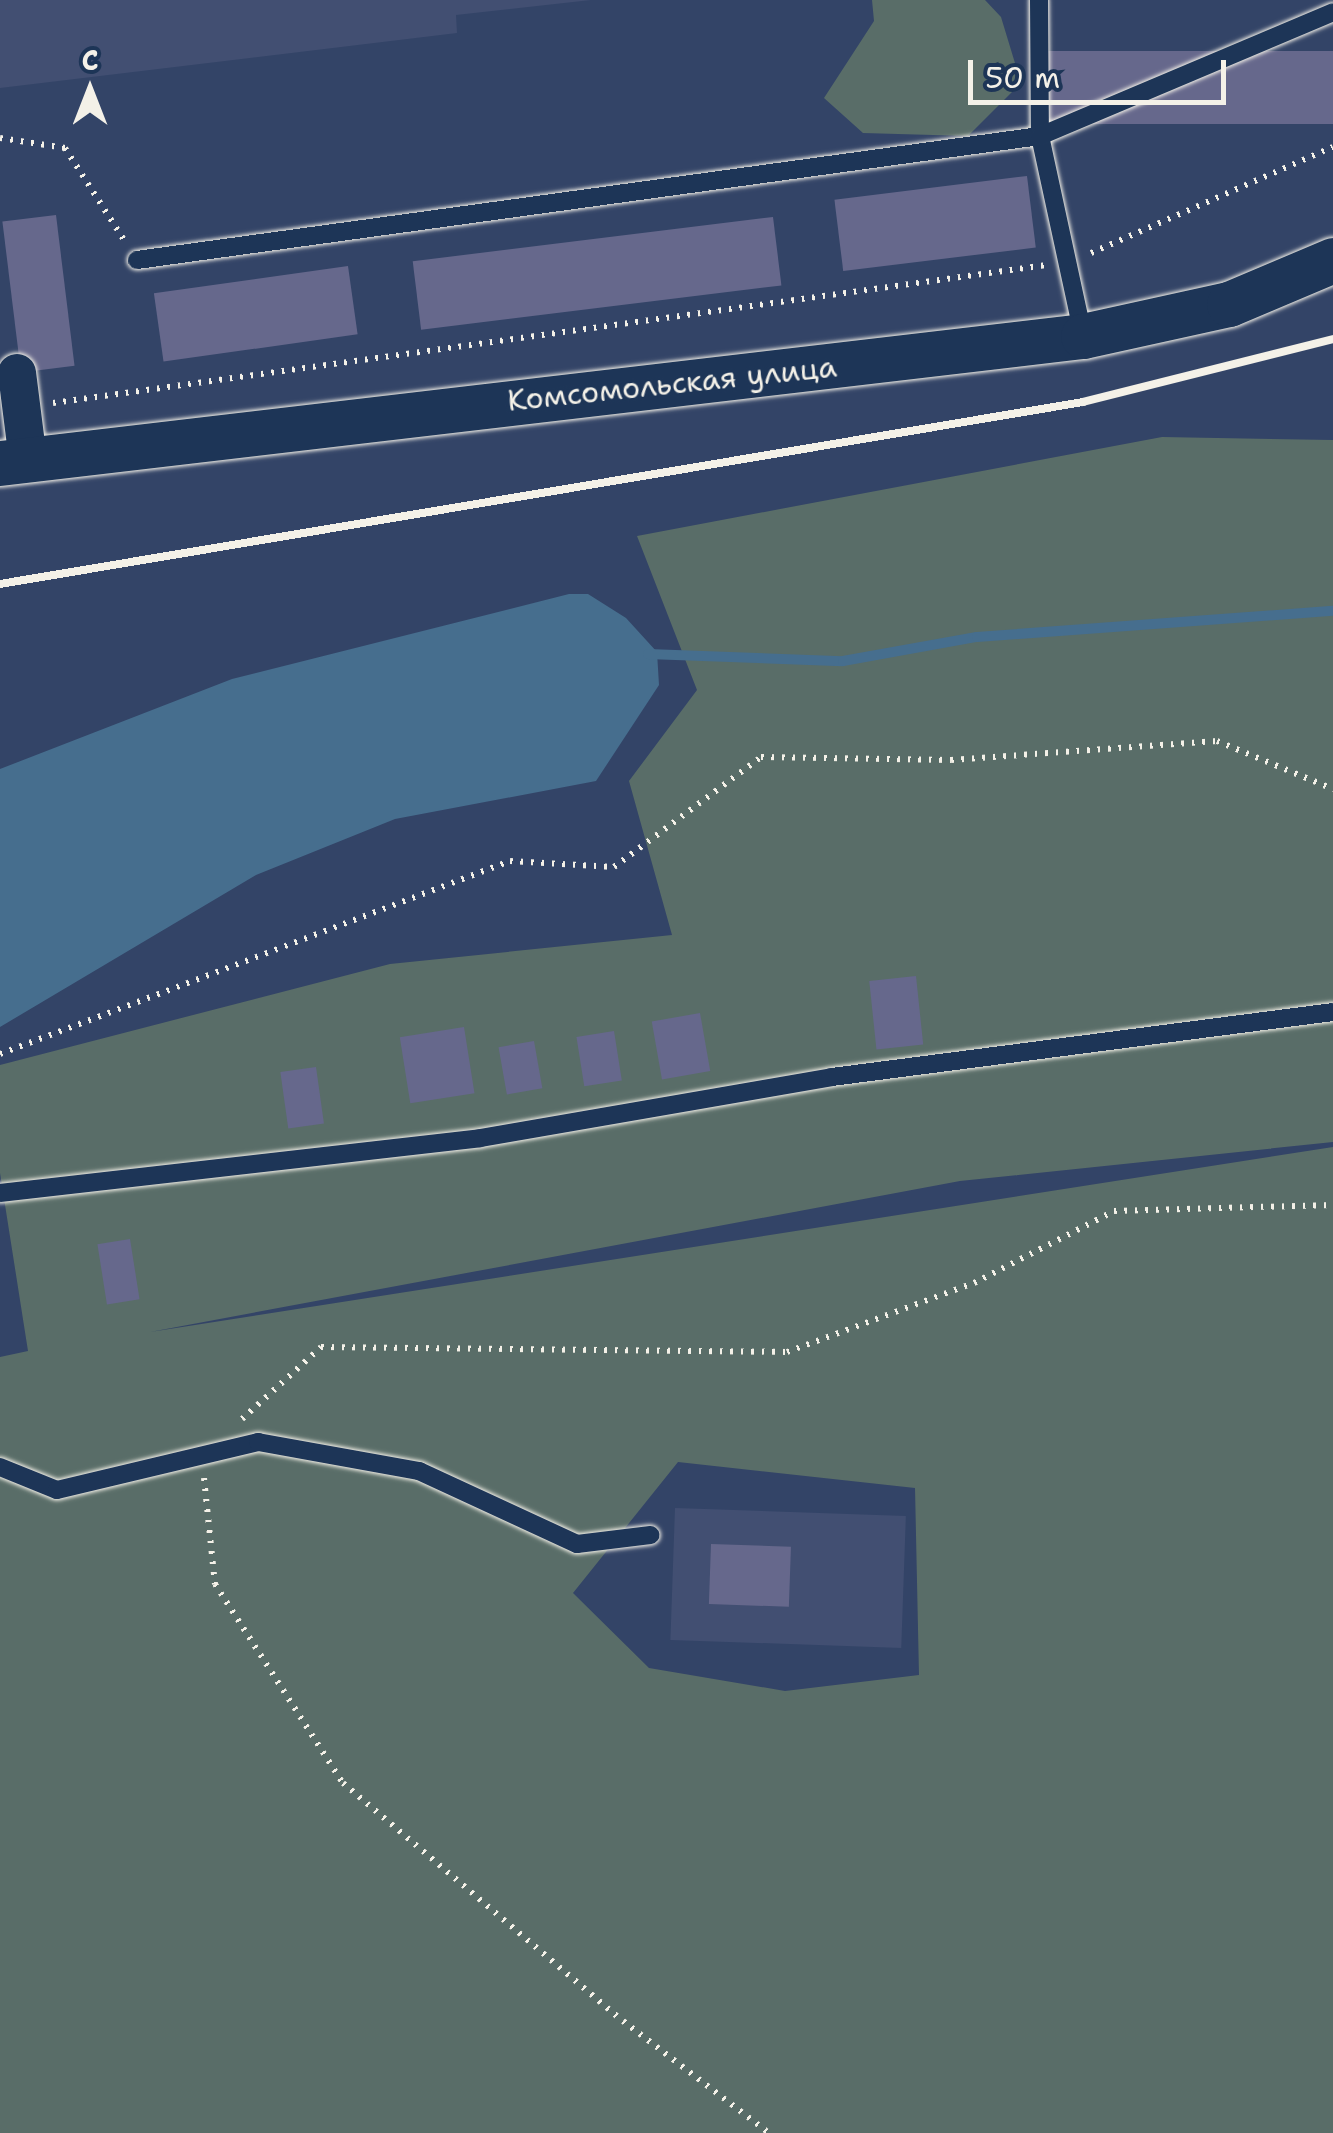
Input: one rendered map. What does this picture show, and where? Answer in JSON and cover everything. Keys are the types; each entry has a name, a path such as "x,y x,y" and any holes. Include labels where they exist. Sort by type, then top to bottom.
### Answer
{"street":[{"name":"Комсомольская улица","path":"14,462 1083,336 1229,304 1333,260"},
{"path":"14,462 20,390"}],"lane":[{"path":"1039,0 1040,136 1083,336"},
{"path":"137,260 1040,136 1333,12"},
{"path":"0,1193 480,1138 832,1077 1333,1012"},
{"path":"0,1467 57,1490 258,1442 419,1471 577,1544 650,1535"}],"path":[{"path":"0,138 65,148 137,260"},
{"path":"20,390 1070,262 1333,147"},
{"path":"0,1054 510,861 614,866 761,757 951,760 1217,741 1333,789"}],"shaded area":[{"path":"0,0 591,0 456,15 457,33 0,88"},
{"path":"569,594 588,594 626,618 657,652 659,685 596,781 395,819 256,875 0,1027 0,769 232,679"},
{"path":"675,1508 906,1516 901,1648 670,1640"}],"green space":[{"path":"872,0 985,0 1001,17 1021,83 968,136 863,133 824,98 874,21"},
{"path":"1162,437 1333,440 1333,1142 960,1181 150,1332 1333,1147 1333,2133 0,2133 0,1357 28,1351 0,1173 0,1065 390,964 672,935 629,781 697,690 637,536","holes":["678,1462 915,1488 919,1675 785,1691 649,1668 573,1593"]}],"building":[{"path":"1043,51 1333,51 1333,124 1043,124"},
{"path":"1027,176 1036,247 843,271 834,200"},
{"path":"56,215 75,366 21,372 2,222"},
{"path":"773,217 781,285 421,330 413,261"},
{"path":"348,266 358,334 164,362 154,293"},
{"path":"916,976 923,1045 876,1050 869,981"},
{"path":"700,1013 710,1071 662,1080 652,1022"},
{"path":"464,1027 474,1093 410,1103 400,1037"},
{"path":"614,1031 622,1080 584,1086 576,1037"},
{"path":"534,1041 542,1088 507,1095 499,1047"},
{"path":"316,1067 324,1123 288,1128 280,1072"},
{"path":"130,1239 140,1299 107,1304 97,1244"},
{"path":"711,1544 791,1547 789,1607 709,1604"}],"waterway":[{"path":"648,654 843,661 977,637 1333,611"}],"railway":[{"path":"0,584 1083,402 1333,339"}]}
